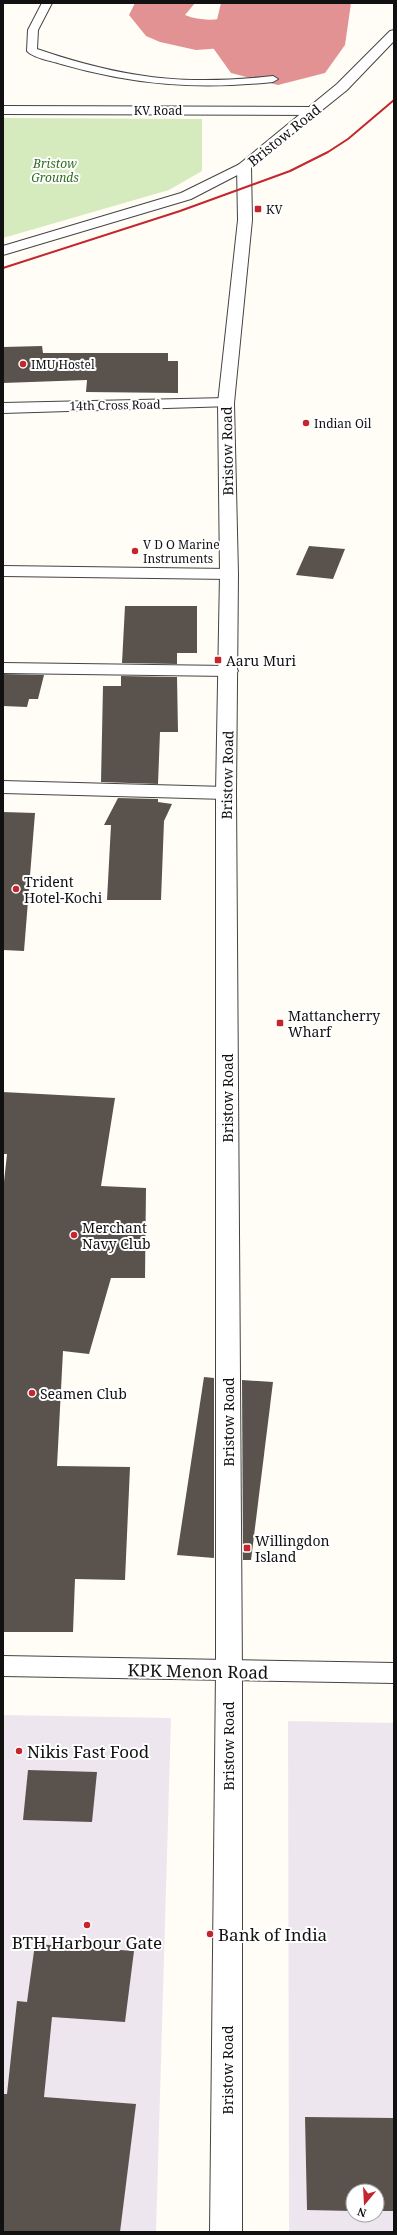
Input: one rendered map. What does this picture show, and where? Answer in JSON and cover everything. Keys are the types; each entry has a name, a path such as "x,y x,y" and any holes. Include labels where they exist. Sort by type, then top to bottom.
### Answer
{"street":[{"name":"Bristow Road","path":"226,2232 229,1672 226,793 229,670 229,574 226,403 244,220 244,166 342,87 394,34"},
{"name":"KV Road","path":"3,110 313,111"},
{"path":"3,251 186,196 244,166"},
{"name":"14th Cross Road","path":"3,408 226,403"},
{"path":"3,571 229,574"},
{"path":"3,668 229,670"},
{"path":"3,787 226,793"},
{"name":"KPK Menon Road","path":"3,1666 229,1672 394,1673"}],"lane":[{"path":"47,3 33,30 32,51 69,63 145,80 195,84 234,83 273,79"}],"shaded area":[{"path":"3,1715 171,1718 156,2232 3,2232"},
{"path":"288,1721 394,1723 394,2232 289,2232"}],"green space":[{"name":"Bristow Grounds","path":"3,118 202,119 202,171 169,190 3,238"}],"building":[{"path":"42,346 43,353 168,353 168,361 178,361 178,393 86,392 87,380 3,383 3,347"},
{"path":"309,546 345,549 333,579 296,575"},
{"path":"125,606 197,606 197,653 177,653 177,664 122,663"},
{"path":"3,674 44,675 38,699 29,699 27,707 3,706"},
{"path":"121,676 177,677 178,732 160,732 158,784 101,782 103,686 121,686"},
{"path":"118,798 158,799 158,802 172,804 164,821 161,900 107,900 111,825 104,825"},
{"name":"Trident Hotel-Kochi","path":"3,812 35,813 24,951 3,950"},
{"path":"3,1092 115,1098 101,1186 146,1188 145,1278 111,1278 89,1354 63,1351 57,1466 130,1467 125,1580 75,1579 73,1632 3,1632 3,1191 7,1154 3,1154"},
{"path":"204,1377 214,1378 214,1558 177,1555"},
{"path":"242,1380 273,1382 251,1560 243,1560"},
{"path":"28,1770 97,1772 92,1822 23,1820"},
{"path":"35,1944 134,1951 125,2022 52,2017 44,2097 136,2104 120,2232 3,2232 3,2094 7,2094 17,2001 27,2002"},
{"path":"305,2117 394,2118 394,2211 385,2211 385,2183 345,2183 345,2211 307,2210"}],"taxiway":[{"path":"169,3 157,9 155,15 164,25 178,31 196,34 216,34 256,27 284,16"}],"runway":[{"path":"278,45 286,3"}],"railway":[{"path":"3,268 180,211 290,171 328,152 348,139 394,100"}],"place":[{"name":"KV","path":"258,209"},
{"name":"IMU Hostel","path":"23,364"},
{"name":"Indian Oil","path":"306,423"},
{"name":"V D O Marine Instruments","path":"135,551"},
{"name":"Aaru Muri","path":"218,660"},
{"name":"Trident Hotel-Kochi","path":"16,889"},
{"name":"Mattancherry Wharf","path":"280,1023"},
{"name":"Merchant Navy Club","path":"74,1235"},
{"name":"Seamen Club","path":"32,1393"},
{"name":"Willingdon Island","path":"247,1548"},
{"name":"Nikis Fast Food","path":"19,1751"},
{"name":"BTH Harbour Gate","path":"87,1925"},
{"name":"Bank of India","path":"210,1934"}]}
